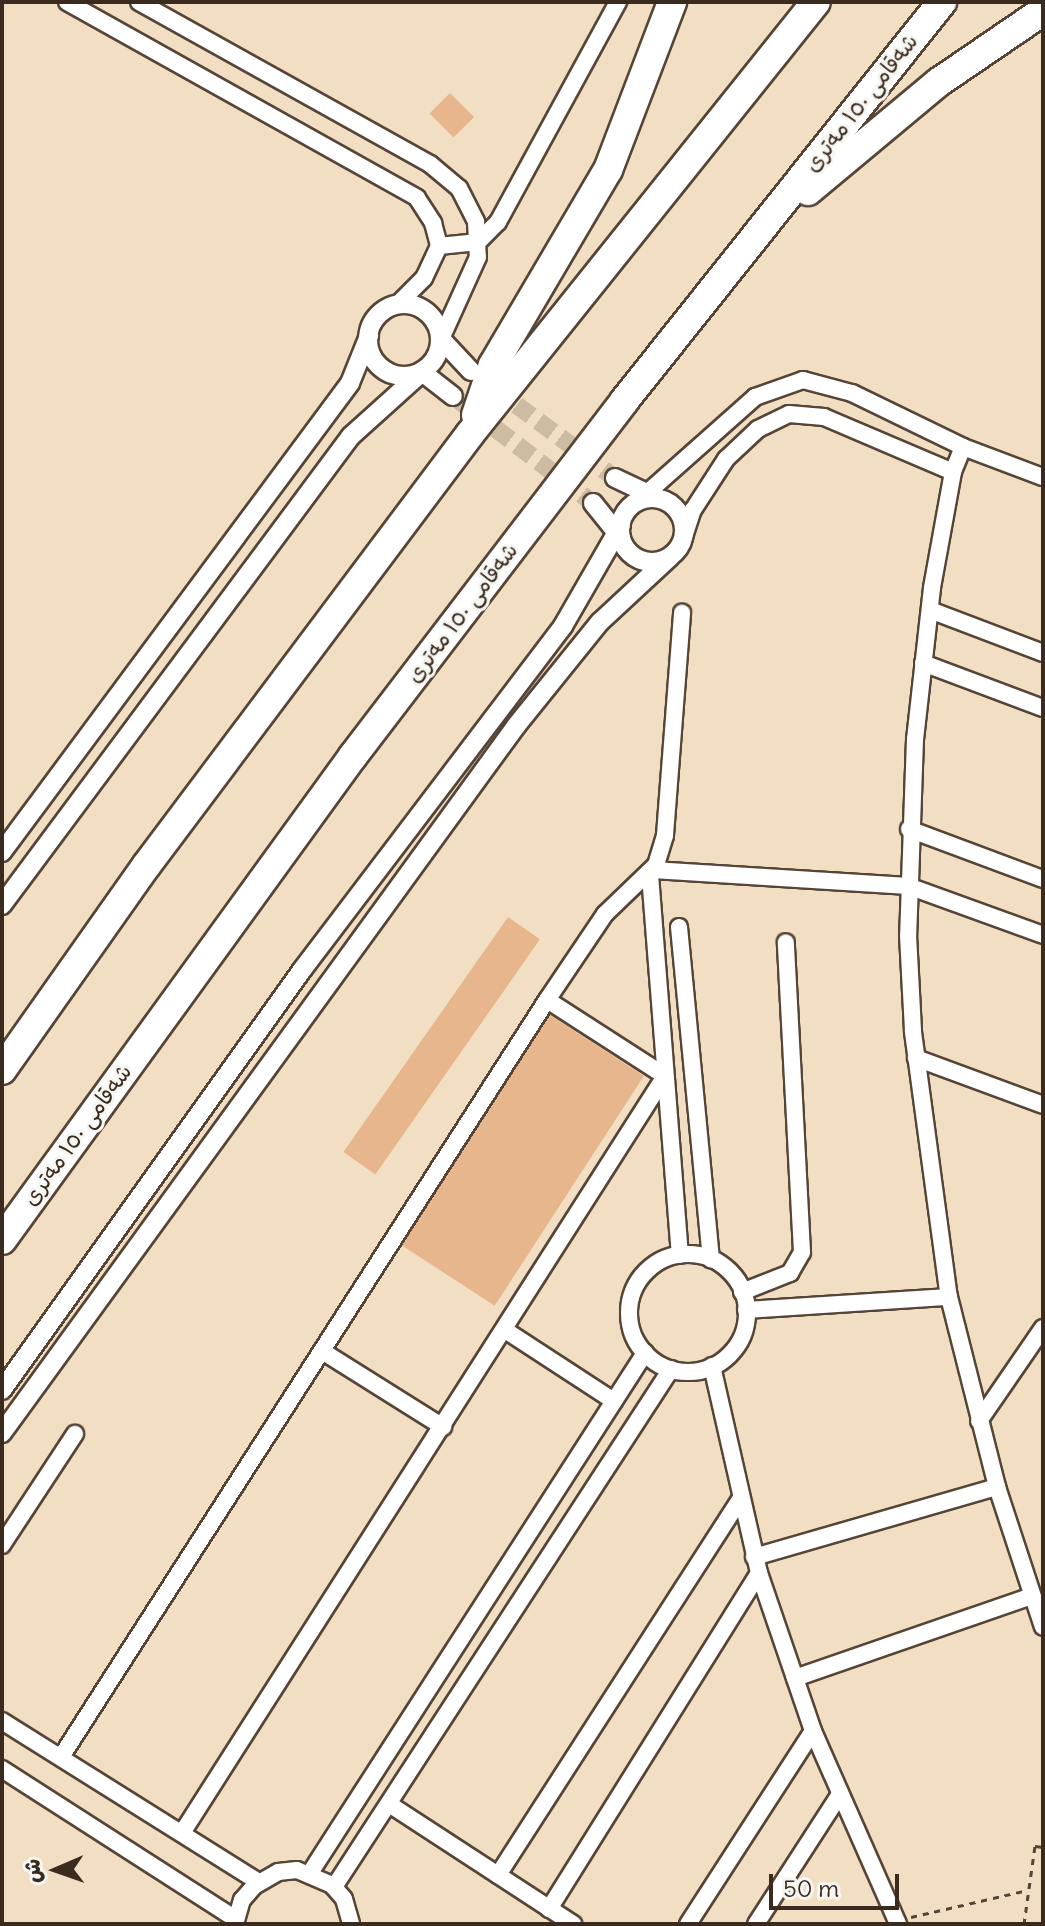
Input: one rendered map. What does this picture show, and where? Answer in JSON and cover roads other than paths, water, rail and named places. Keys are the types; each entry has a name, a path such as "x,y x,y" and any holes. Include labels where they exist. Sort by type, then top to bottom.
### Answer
{"highway":[{"path":"470,434 493,365 608,170 672,2"},
{"path":"2,1070 146,866 470,434 816,2"},
{"name":"شەقامی ١٥٠ مەتری","path":"2,1240 353,756 942,2"},
{"path":"764,227 939,82 1043,11"}],"street":[{"path":"2,852 350,383 375,319 398,304 424,278 439,246 426,210 403,186 67,2"},
{"path":"2,905 324,469 351,436 436,357 441,339 468,288 478,242 469,204 446,175 139,2"},
{"path":"439,246 478,242 498,222 618,2"},
{"path":"398,304 428,313 441,339 471,371"},
{"path":"369,336 382,368 405,376 422,372"},
{"path":"422,372 453,396"},
{"path":"2,1390 302,970 563,626 620,532 648,498 755,397 793,381 833,385 963,447 1043,477"},
{"path":"2,1433 516,726 600,622 670,557 683,540 693,510 726,459 758,429 789,414 824,417 953,472"},
{"path":"963,447 953,472 930,610 909,829 908,886 916,1058 949,1297 997,1487 1043,1627"},
{"path":"615,478 648,498 676,509 683,540"},
{"path":"593,503 642,561 670,557"},
{"path":"930,610 1043,653"},
{"path":"680,1255 651,872 665,835 682,613"},
{"path":"923,663 1043,708"},
{"path":"909,829 1043,879"},
{"path":"61,1757 547,1000 605,914 651,872 908,886 1043,935"},
{"path":"679,927 711,1259"},
{"path":"742,1292 790,1273 802,1252 786,942"},
{"path":"547,1000 665,1076"},
{"path":"916,1058 1043,1105"},
{"path":"182,1833 665,1076"},
{"path":"680,1255 711,1259 727,1269 742,1292 746,1310 737,1345 712,1366 671,1369 645,1353 630,1326 634,1289 650,1267 680,1255"},
{"path":"746,1310 949,1297"},
{"path":"979,1421 1043,1328"},
{"path":"505,1330 614,1401"},
{"path":"322,1351 443,1427"},
{"path":"310,1873 645,1353"},
{"path":"712,1366 757,1565 813,1731 897,1922"},
{"path":"334,1887 671,1369"},
{"path":"2,1545 75,1434"},
{"path":"549,1909 757,1565 997,1487"},
{"path":"498,1875 740,1500"},
{"path":"795,1678 1032,1596"},
{"path":"2,1721 259,1882"},
{"path":"688,1924 813,1731"},
{"path":"2,1769 235,1922 242,1900 259,1882 278,1872 310,1873 334,1887 351,1924"},
{"path":"756,1924 840,1794"},
{"path":"389,1804 573,1924"}],"tunnel":[{"path":"495,389 615,478"},
{"path":"453,396 593,503"}]}
